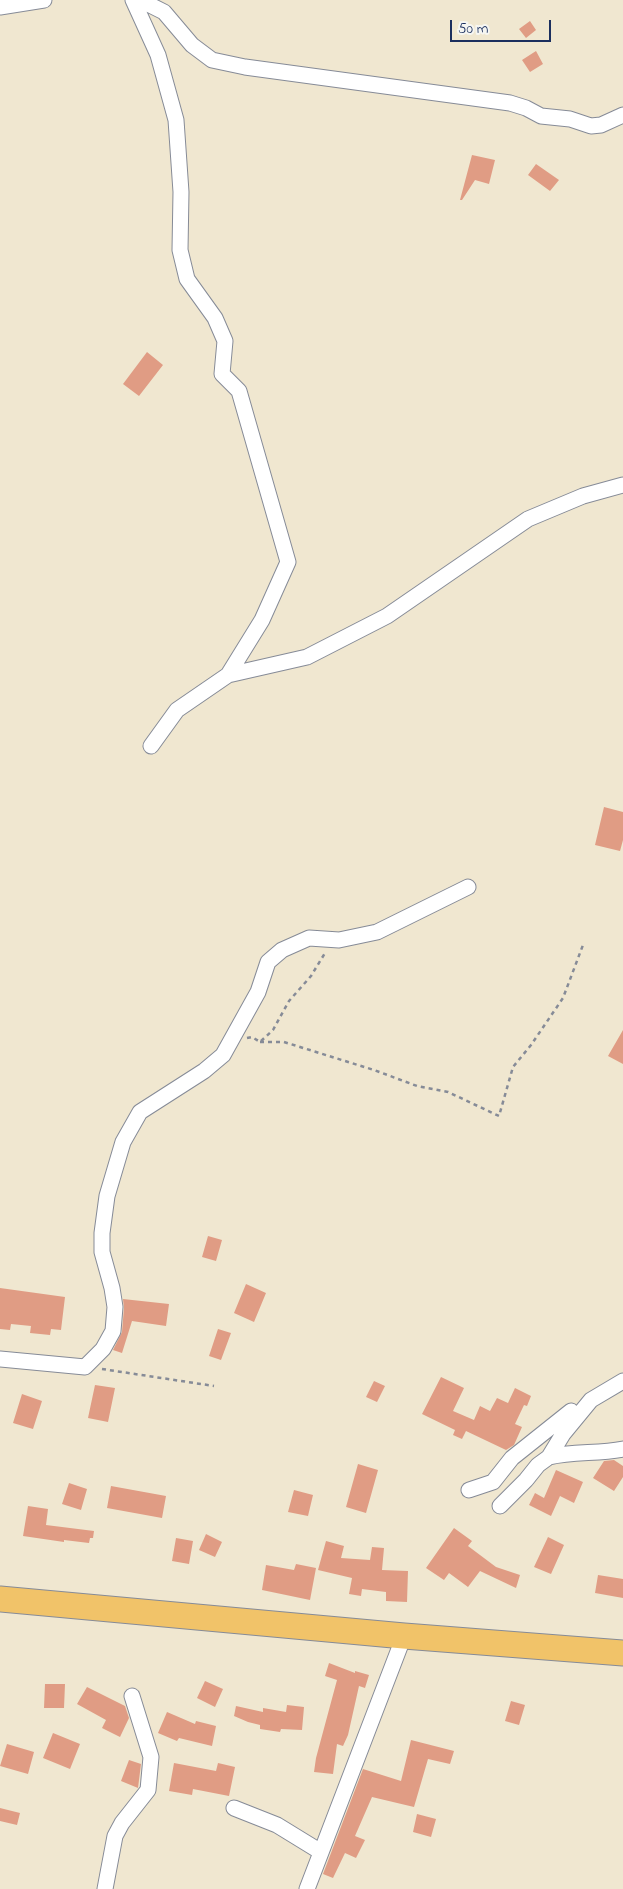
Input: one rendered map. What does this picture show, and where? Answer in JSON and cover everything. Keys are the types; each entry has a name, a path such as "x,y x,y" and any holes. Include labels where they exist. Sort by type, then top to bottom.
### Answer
{"main road":[{"path":"0,1599 404,1636 622,1652"}],"street":[{"path":"0,7 44,0"},
{"path":"134,0 158,55 176,120 181,192 180,250 187,279 215,318 224,341 222,374 239,391 288,562 262,620 228,675"},
{"path":"140,0 164,12 192,45 212,60 236,66 503,102 526,108 541,116 570,119 590,126 601,125 623,115"},
{"path":"151,746 177,710 228,675 307,657 387,616 528,519 583,496 623,485"},
{"path":"0,1359 85,1367 104,1349 113,1331 115,1307 102,1252 102,1233 107,1196 123,1142 140,1112 204,1071 223,1055 258,992 268,962 282,950 309,938 339,940 377,932 468,887"},
{"path":"549,1457 563,1434 591,1400 623,1381"},
{"path":"469,1490 493,1482 512,1458 575,1408 587,1394 605,1391"},
{"path":"500,1506 538,1465 549,1457 564,1453 605,1452 623,1449"},
{"path":"307,1889 404,1636"},
{"path":"105,1889 115,1836 122,1823 148,1790 151,1757 132,1696"},
{"path":"234,1808 277,1825 321,1852"}],"path":[{"path":"260,1042 272,1030 284,1008 311,976 321,957 339,940"},
{"path":"231,1038 252,1038 260,1042 284,1042 374,1070 416,1086 448,1092 499,1116 513,1068 563,998 583,945"},
{"path":"85,1367 214,1386"}],"building":[{"path":"530,21 536,30 526,38 519,29"},
{"path":"536,51 543,64 530,72 522,60"},
{"path":"472,155 495,160 489,184 475,180 462,200 460,200"},
{"path":"536,164 559,180 550,191 528,175"},
{"path":"147,352 163,365 139,396 123,384"},
{"path":"604,807 623,812 623,840 620,851 595,845"},
{"path":"623,1030 623,1064 608,1056"},
{"path":"208,1236 222,1240 216,1261 202,1257"},
{"path":"246,1284 266,1293 254,1322 234,1313"},
{"path":"0,1288 65,1297 61,1330 51,1329 50,1335 30,1333 31,1326 11,1324 10,1330 0,1329"},
{"path":"123,1299 169,1304 166,1326 132,1321 122,1353 113,1350 122,1332"},
{"path":"218,1329 231,1333 221,1360 209,1356"},
{"path":"441,1377 464,1388 453,1411 474,1420 480,1406 490,1411 497,1398 508,1403 515,1388 531,1396 527,1406 524,1405 515,1424 522,1427 514,1445 506,1450 466,1431 462,1439 453,1435 455,1430 422,1414"},
{"path":"374,1381 385,1386 377,1402 366,1397"},
{"path":"95,1385 115,1388 108,1422 88,1418"},
{"path":"22,1394 42,1401 33,1429 13,1423"},
{"path":"614,1460 623,1466 623,1477 614,1491 593,1478 604,1461"},
{"path":"358,1464 378,1470 366,1513 346,1507"},
{"path":"556,1470 583,1482 574,1503 560,1496 551,1516 529,1505 535,1493 544,1498"},
{"path":"69,1483 87,1489 81,1510 62,1504"},
{"path":"111,1486 166,1496 162,1518 107,1508"},
{"path":"294,1490 313,1495 308,1516 288,1512"},
{"path":"28,1506 48,1509 46,1525 94,1531 93,1538 90,1538 89,1543 64,1540 64,1542 23,1536"},
{"path":"454,1528 472,1541 468,1546 496,1567 520,1575 516,1588 480,1571 468,1587 449,1573 444,1580 426,1568"},
{"path":"206,1534 222,1542 215,1557 199,1550"},
{"path":"548,1537 564,1545 551,1574 534,1567"},
{"path":"176,1538 193,1541 189,1564 172,1561"},
{"path":"326,1541 344,1546 341,1558 370,1560 372,1547 384,1548 382,1570 408,1571 407,1602 386,1601 386,1592 362,1589 361,1596 349,1594 352,1578 318,1570"},
{"path":"296,1564 316,1568 310,1600 262,1590 266,1565 294,1570"},
{"path":"598,1575 623,1579 623,1598 595,1593"},
{"path":"329,1663 355,1673 355,1671 369,1675 365,1688 359,1686 348,1735 343,1746 337,1744 333,1774 314,1772 337,1680 325,1676"},
{"path":"205,1681 223,1689 215,1707 197,1698"},
{"path":"45,1684 65,1684 64,1708 44,1708"},
{"path":"87,1687 125,1706 129,1718 120,1737 102,1728 106,1720 77,1704"},
{"path":"511,1701 525,1705 519,1725 505,1721"},
{"path":"287,1705 304,1707 302,1730 281,1729 280,1732 260,1729 260,1725 234,1716 236,1706 263,1712 263,1708 286,1712"},
{"path":"167,1712 195,1724 196,1721 216,1726 212,1746 179,1738 177,1741 158,1733"},
{"path":"53,1733 80,1744 70,1769 43,1758"},
{"path":"411,1740 454,1751 450,1764 428,1759 414,1807 372,1797 355,1836 365,1840 356,1858 345,1853 333,1878 323,1874 363,1769 401,1781"},
{"path":"7,1744 34,1752 28,1774 0,1766"},
{"path":"129,1760 141,1764 138,1788 121,1781"},
{"path":"174,1763 216,1771 218,1763 235,1767 229,1796 193,1789 192,1795 169,1791"},
{"path":"0,1808 20,1813 17,1825 0,1821"},
{"path":"417,1814 436,1819 431,1837 413,1832"}]}
